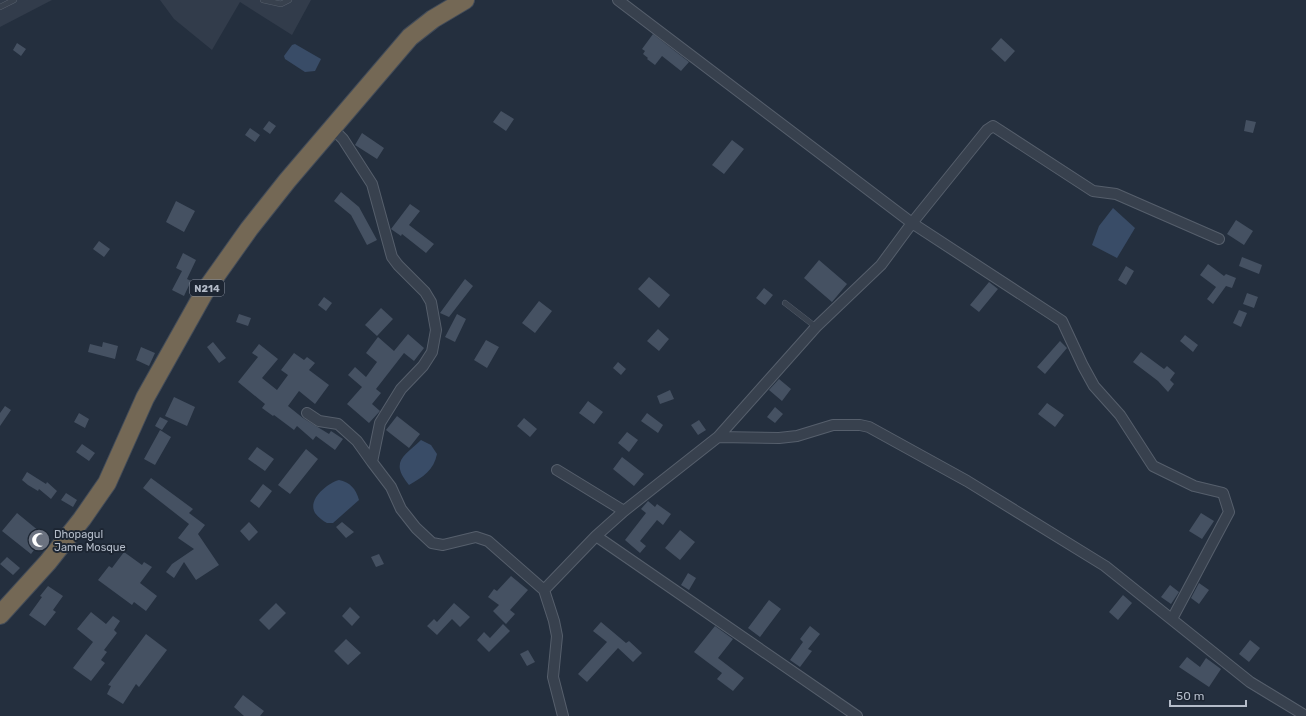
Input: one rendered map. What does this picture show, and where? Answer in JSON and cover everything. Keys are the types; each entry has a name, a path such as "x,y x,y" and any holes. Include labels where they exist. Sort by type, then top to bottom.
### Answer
{"highway":[{"name":"N214","path":"0,615 48,562 90,507 106,483 145,398 205,291 249,229 332,128 410,37 433,19 465,0"}],"street":[{"path":"618,0 912,223 1062,321 1094,386 1120,415 1136,442 1153,466 1194,486 1223,493 1229,512 1172,619"},
{"path":"544,590 596,536 624,511 718,437 816,327 881,265 912,223 987,130 993,126 1094,191 1116,194 1219,239"},
{"path":"332,128 343,139 364,168 372,184 392,257 425,292 431,302 436,330 432,352 423,366 401,389 380,423 372,462"},
{"path":"306,413 319,421 338,424 356,441 391,487 401,509 416,528 432,543 443,545 476,537 488,541 544,590 557,636 553,677 563,716"},
{"path":"718,437 779,438 797,436 833,425 848,424 869,427 967,481 1105,566 1250,682 1306,716"},
{"path":"558,470 624,511"},
{"path":"596,536 857,716"}],"lane":[{"path":"0,7 14,0"},
{"path":"263,0 276,4 281,4 289,0"},
{"path":"785,303 816,327"}],"shaded area":[{"path":"0,0 52,0 0,27"},
{"path":"160,0 311,0 292,35 240,2 212,50 174,19"}],"water":[{"path":"295,44 321,59 315,71 305,72 285,59 284,56 292,45"},
{"path":"1113,208 1135,228 1117,258 1092,245 1099,226"},
{"path":"421,440 431,445 437,454 436,460 431,469 409,485 400,471 401,460"},
{"path":"339,480 346,482 352,487 359,500 333,523 327,523 315,513 313,508 314,502 316,497 324,488"}],"building":[{"path":"653,34 689,62 681,71 662,56 655,65 643,54 645,51 642,49"},
{"path":"1001,38 1015,51 1005,62 991,49"},
{"path":"17,43 26,49 21,56 13,50"},
{"path":"501,111 514,119 506,131 493,122"},
{"path":"1246,120 1256,122 1253,133 1244,131"},
{"path":"269,121 276,126 270,134 263,129"},
{"path":"250,128 260,135 255,142 245,135"},
{"path":"362,133 384,148 377,159 355,145"},
{"path":"732,140 744,149 724,174 712,165"},
{"path":"341,192 359,207 377,240 367,245 351,215 334,201"},
{"path":"176,201 195,211 184,232 166,222"},
{"path":"410,204 420,211 409,225 434,244 426,253 402,234 401,236 391,229"},
{"path":"1236,220 1253,231 1244,245 1227,234"},
{"path":"99,241 110,249 104,257 93,249"},
{"path":"183,253 196,260 187,279 191,281 184,296 172,290 182,271 176,268"},
{"path":"1242,257 1262,265 1259,274 1239,266"},
{"path":"819,260 847,284 832,302 804,278"},
{"path":"1208,264 1224,276 1226,274 1236,278 1232,288 1226,286 1213,304 1207,299 1216,287 1200,275"},
{"path":"1126,266 1134,271 1126,285 1118,280"},
{"path":"649,277 670,295 659,308 638,289"},
{"path":"465,279 473,286 449,317 440,313"},
{"path":"989,282 998,289 979,312 970,305"},
{"path":"764,288 773,295 765,305 756,298"},
{"path":"1247,293 1258,297 1254,308 1243,304"},
{"path":"324,297 332,303 326,311 318,305"},
{"path":"539,301 552,311 535,333 522,323"},
{"path":"381,308 393,319 377,336 365,325"},
{"path":"1239,310 1247,313 1241,327 1233,323"},
{"path":"239,314 251,318 248,326 236,322"},
{"path":"457,314 466,319 455,342 445,337"},
{"path":"658,329 669,339 659,351 647,341"},
{"path":"408,334 424,348 414,361 404,353 376,389 381,393 372,404 380,411 369,423 347,404 362,387 348,375 355,367 366,377 377,362 366,353 378,337 394,351"},
{"path":"1185,335 1198,345 1193,352 1180,341"},
{"path":"486,340 499,347 487,368 474,360"},
{"path":"1060,341 1067,348 1045,374 1037,367"},
{"path":"103,342 118,346 115,359 88,352 90,344 102,347"},
{"path":"213,342 226,358 219,363 207,347"},
{"path":"259,344 278,359 262,378 277,390 288,375 281,370 294,353 304,360 307,357 315,363 309,370 329,385 315,404 299,391 288,406 303,418 329,434 331,431 343,439 335,450 316,436 313,440 297,426 294,430 274,415 273,416 262,408 265,404 238,382 258,357 252,353"},
{"path":"141,347 155,353 149,366 136,360"},
{"path":"1141,352 1164,369 1167,366 1175,373 1170,380 1174,384 1168,392 1158,381 1133,362"},
{"path":"618,362 626,369 621,375 613,368"},
{"path":"779,379 791,389 782,401 769,390"},
{"path":"670,390 674,399 660,404 657,396"},
{"path":"174,397 195,407 187,426 165,416"},
{"path":"588,401 603,412 594,424 579,413"},
{"path":"1047,403 1064,415 1055,427 1038,414"},
{"path":"5,406 11,410 0,426 0,413"},
{"path":"775,407 783,414 775,423 767,417"},
{"path":"79,413 89,419 85,428 74,422"},
{"path":"647,413 663,425 658,433 641,421"},
{"path":"397,416 420,434 409,448 386,430"},
{"path":"160,417 168,421 162,430 155,426"},
{"path":"524,418 537,429 530,437 517,426"},
{"path":"699,420 706,430 698,435 691,425"},
{"path":"160,430 171,437 155,465 144,459"},
{"path":"627,432 638,440 629,452 618,443"},
{"path":"82,444 95,453 89,461 76,452"},
{"path":"257,447 274,459 265,471 248,459"},
{"path":"306,449 318,459 290,494 278,485"},
{"path":"622,457 644,474 634,486 613,469"},
{"path":"27,472 46,484 47,482 57,491 51,499 39,489 38,491 22,480"},
{"path":"151,478 193,509 189,513 205,525 198,534 219,565 196,580 184,562 174,578 166,572 172,564 194,549 178,538 189,524 143,488"},
{"path":"263,484 272,491 259,508 250,501"},
{"path":"66,493 77,500 73,507 61,500"},
{"path":"648,501 655,507 657,504 671,514 663,525 657,520 640,541 646,546 640,553 625,540 646,513 641,509"},
{"path":"17,513 45,536 31,554 2,531"},
{"path":"1201,513 1214,521 1202,539 1189,531"},
{"path":"249,522 258,532 249,541 240,531"},
{"path":"342,522 354,532 346,538 336,527"},
{"path":"680,530 695,542 680,560 665,548"},
{"path":"124,552 142,565 144,562 152,567 140,583 157,596 146,611 134,602 132,605 98,580 109,566 112,568"},
{"path":"379,554 384,564 376,567 371,557"},
{"path":"7,557 20,568 13,575 0,564"},
{"path":"688,573 696,578 689,590 681,585"},
{"path":"511,576 528,590 510,610 515,614 506,624 493,611 499,605 488,597 494,589 497,591"},
{"path":"1199,583 1209,590 1199,604 1191,598"},
{"path":"1170,585 1179,592 1171,604 1161,597"},
{"path":"48,586 63,596 53,610 56,612 45,626 29,615 42,597 40,596"},
{"path":"1123,595 1132,603 1118,620 1109,612"},
{"path":"769,600 781,609 760,637 748,628"},
{"path":"276,603 286,613 269,630 259,620"},
{"path":"454,603 470,617 460,627 452,619 437,635 427,626 434,619 437,622"},
{"path":"350,607 360,617 352,626 342,616"},
{"path":"91,612 106,624 113,616 120,621 114,630 117,633 104,650 107,652 101,660 105,663 91,681 73,668 93,642 77,629"},
{"path":"601,622 626,643 629,641 642,653 633,662 618,648 587,682 578,674 607,642 593,631"},
{"path":"503,624 510,631 489,652 477,640 484,632 490,638"},
{"path":"715,626 733,639 718,658 744,678 733,691 717,679 722,673 694,652"},
{"path":"810,626 820,634 808,649 812,651 800,667 790,660 803,642 800,639"},
{"path":"146,634 167,650 139,687 136,684 123,704 107,694 111,686 108,685"},
{"path":"346,639 361,653 348,665 334,651"},
{"path":"1250,640 1260,648 1249,662 1239,654"},
{"path":"528,650 535,662 527,666 520,654"},
{"path":"1187,657 1200,667 1206,658 1221,669 1209,687 1179,667"},
{"path":"243,695 264,711 260,716 244,716 234,707"}],"place":[{"name":"Dhopagul Jame Mosque","path":"39,540"}]}
